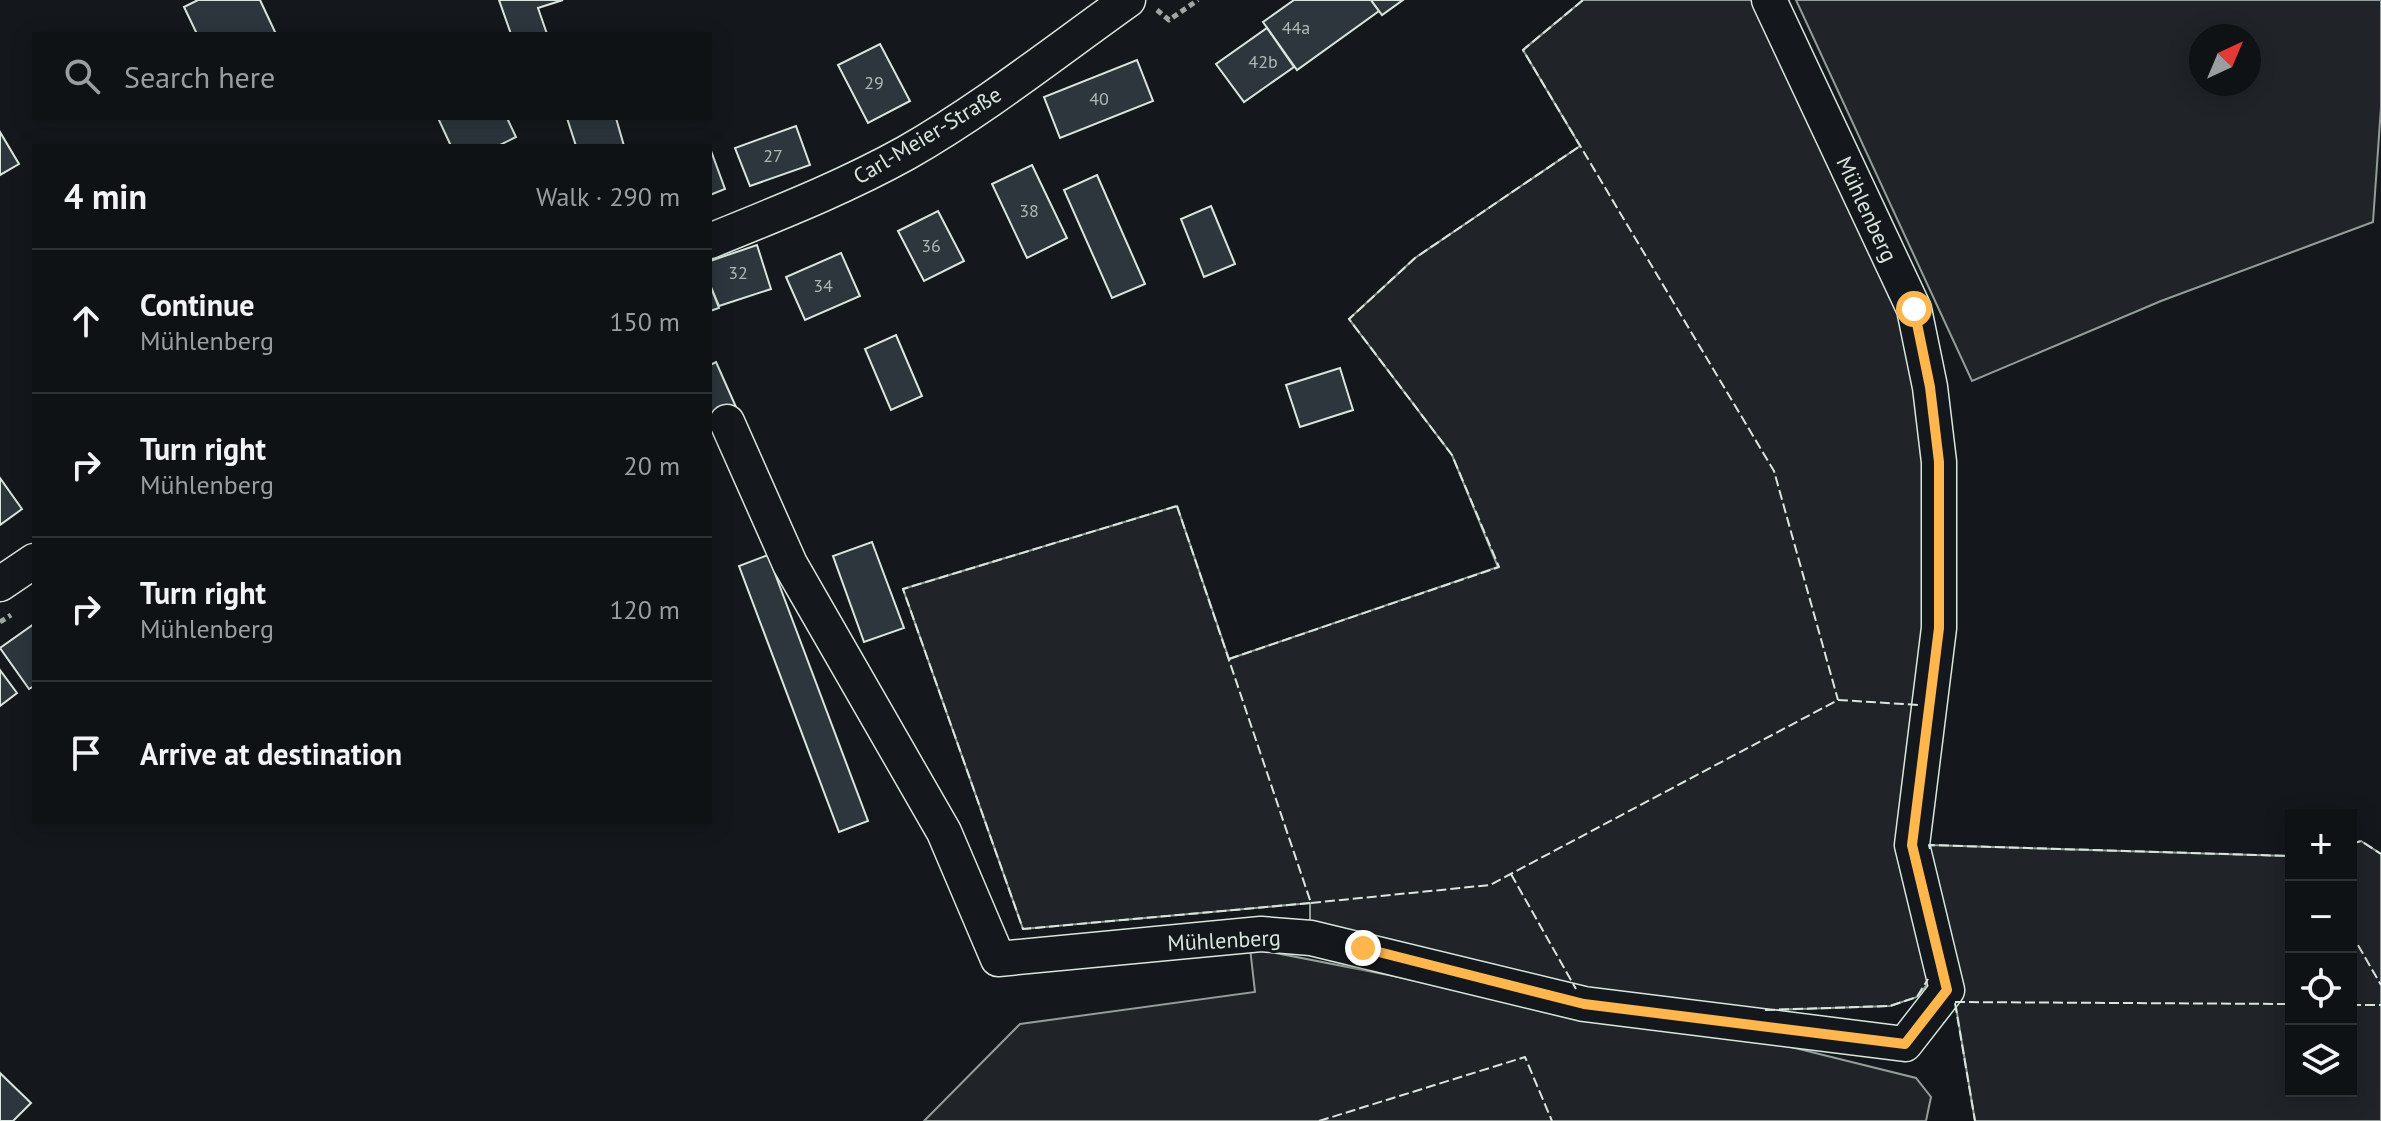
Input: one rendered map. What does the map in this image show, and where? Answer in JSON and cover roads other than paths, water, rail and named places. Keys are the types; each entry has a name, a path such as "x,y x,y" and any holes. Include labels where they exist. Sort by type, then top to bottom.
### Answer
{"street":[{"name":"Carl-Meier-Straße","path":"712,240 851,182 907,152 974,110 1128,0"},
{"name":"Mühlenberg","path":"727,422 790,564 944,832 998,959 1261,934 1311,938 1584,1004 1905,1044 1947,990 1912,845 1939,628 1939,462 1930,387 1914,309 1769,0"},
{"path":"0,584 32,562"}]}
